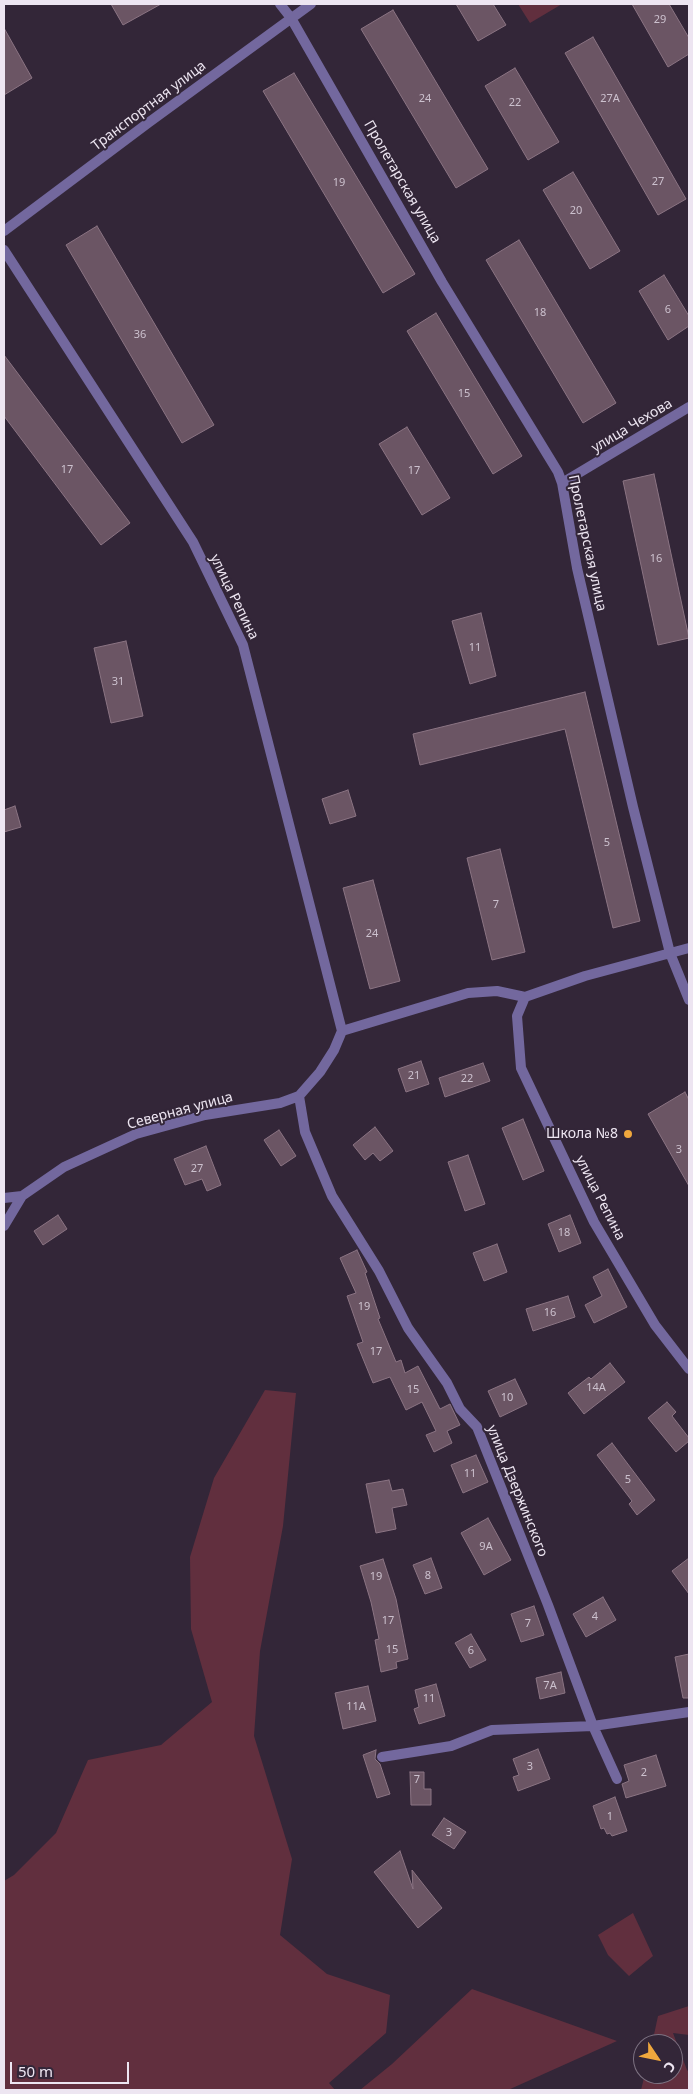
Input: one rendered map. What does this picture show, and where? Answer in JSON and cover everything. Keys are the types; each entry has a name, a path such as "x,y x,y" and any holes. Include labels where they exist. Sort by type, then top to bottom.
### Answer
{"street":[{"name":"Пролетарская улица","path":"280,4 291,18 442,282 558,472 562,483 577,568 633,807 670,953 689,1000"},
{"name":"Транспортная улица","path":"4,231 311,4"},
{"name":"улица Репина","path":"4,250 193,542 243,645 342,1031"},
{"name":"улица Чехова","path":"562,483 689,407"},
{"path":"299,1096 320,1072 334,1050 342,1031 468,993 497,991 525,996 585,976 689,948"},
{"name":"улица Репина","path":"525,996 517,1016 521,1068 594,1222 655,1325 689,1369"},
{"name":"Северная улица","path":"4,1226 22,1196 64,1167 136,1134 206,1115 280,1103 299,1096"},
{"name":"улица Дзержинского","path":"299,1096 305,1132 332,1196 379,1272 408,1328 447,1383 460,1409 477,1427 593,1726 617,1779"},
{"name":"Северная улица","path":"4,1198 22,1196"},
{"path":"382,1757 451,1746 492,1730 593,1726 689,1712"}],"shaded area":[{"path":"518,4 562,4 530,23"},
{"path":"265,1390 296,1393 283,1526 260,1651 254,1736 292,1859 280,1935 327,1974 390,1995 386,2033 329,2083 335,2090 4,2090 4,1881 14,1875 56,1833 88,1760 161,1745 212,1702 191,1629 190,1557 214,1478"},
{"path":"633,1913 653,1956 629,1976 608,1955 598,1935"},
{"path":"472,1989 617,2041 508,2090 360,2090 392,2064"},
{"path":"689,2006 689,2035 673,2033 654,2034 658,2016"},
{"path":"683,2059 689,2072 689,2090 641,2090 642,2084 683,2084"}],"building":[{"path":"111,4 161,4 123,25"},
{"path":"456,4 493,4 506,25 478,41"},
{"path":"632,4 669,4 689,38 689,54 668,67"},
{"path":"393,10 488,169 456,188 361,29"},
{"path":"4,28 32,78 4,95"},
{"path":"593,37 686,199 658,215 565,53"},
{"path":"515,68 559,142 528,160 485,86"},
{"path":"294,73 415,274 383,293 263,91"},
{"path":"573,172 620,251 590,269 543,190"},
{"path":"97,226 214,425 182,443 66,245"},
{"path":"519,240 616,403 583,423 486,260"},
{"path":"664,275 689,316 689,326 668,340 639,291"},
{"path":"436,313 522,456 493,474 407,331"},
{"path":"4,355 130,523 101,545 4,416"},
{"path":"407,427 450,498 422,515 379,444"},
{"path":"654,474 689,638 658,645 623,481"},
{"path":"481,613 496,676 470,684 452,621"},
{"path":"126,641 143,716 111,723 94,648"},
{"path":"585,692 640,921 613,928 565,729 420,765 413,734"},
{"path":"348,790 356,816 330,824 322,799"},
{"path":"15,806 21,827 4,832 4,810"},
{"path":"500,849 525,952 492,960 467,858"},
{"path":"373,880 400,981 370,989 343,888"},
{"path":"421,1061 429,1084 406,1092 398,1069"},
{"path":"483,1063 490,1081 445,1097 439,1078"},
{"path":"685,1092 689,1100 689,1186 648,1114"},
{"path":"523,1119 544,1171 523,1180 502,1128"},
{"path":"375,1127 393,1151 380,1161 373,1153 365,1160 353,1145"},
{"path":"279,1130 296,1156 281,1166 264,1140"},
{"path":"206,1146 221,1185 207,1191 202,1179 185,1185 174,1159"},
{"path":"468,1155 485,1204 465,1211 448,1162"},
{"path":"58,1215 67,1229 43,1245 34,1231"},
{"path":"570,1215 581,1243 559,1252 548,1224"},
{"path":"497,1244 507,1272 484,1281 473,1253"},
{"path":"357,1250 367,1272 365,1273 380,1318 378,1319 396,1362 401,1360 405,1373 418,1366 440,1409 450,1404 460,1425 447,1431 452,1443 434,1452 426,1435 436,1431 422,1402 406,1410 390,1377 373,1383 357,1344 363,1342 347,1296 356,1293 340,1258"},
{"path":"608,1269 627,1307 594,1323 585,1305 602,1296 593,1277"},
{"path":"568,1296 575,1317 533,1331 526,1309"},
{"path":"610,1363 625,1382 584,1414 568,1393 589,1377 591,1379"},
{"path":"515,1379 527,1404 500,1417 488,1391"},
{"path":"667,1402 676,1412 672,1416 689,1438 689,1441 676,1452 648,1418"},
{"path":"612,1443 655,1500 637,1515 629,1504 632,1501 597,1455"},
{"path":"476,1455 488,1482 463,1493 451,1465"},
{"path":"389,1480 392,1491 403,1489 407,1505 392,1508 396,1529 376,1533 366,1484"},
{"path":"488,1518 511,1560 484,1575 461,1533"},
{"path":"431,1558 442,1588 425,1594 413,1565"},
{"path":"689,1558 689,1594 672,1571"},
{"path":"383,1559 396,1599 408,1659 396,1662 397,1668 381,1672 375,1640 379,1639 371,1602 360,1566"},
{"path":"603,1597 616,1620 586,1637 573,1614"},
{"path":"534,1606 544,1635 521,1642 511,1614"},
{"path":"471,1634 486,1660 470,1668 455,1643"},
{"path":"689,1654 689,1698 683,1698 675,1657"},
{"path":"561,1672 565,1693 540,1699 536,1678"},
{"path":"436,1684 445,1716 419,1724 414,1709 419,1707 415,1690"},
{"path":"368,1686 376,1721 343,1729 335,1693"},
{"path":"538,1749 550,1779 518,1791 513,1777 519,1775 513,1759"},
{"path":"376,1750 375,1759 380,1764 390,1794 377,1798 363,1755"},
{"path":"656,1755 666,1786 626,1798 622,1784 629,1781 624,1765"},
{"path":"410,1772 424,1772 424,1789 431,1789 431,1805 411,1805"},
{"path":"615,1797 627,1831 612,1836 610,1833 607,1834 604,1828 601,1829 593,1806"},
{"path":"444,1818 466,1832 454,1849 432,1835"},
{"path":"400,1851 413,1889 412,1870 442,1908 418,1928 374,1872"}],"place":[{"name":"Школа №8","path":"628,1134"}]}
